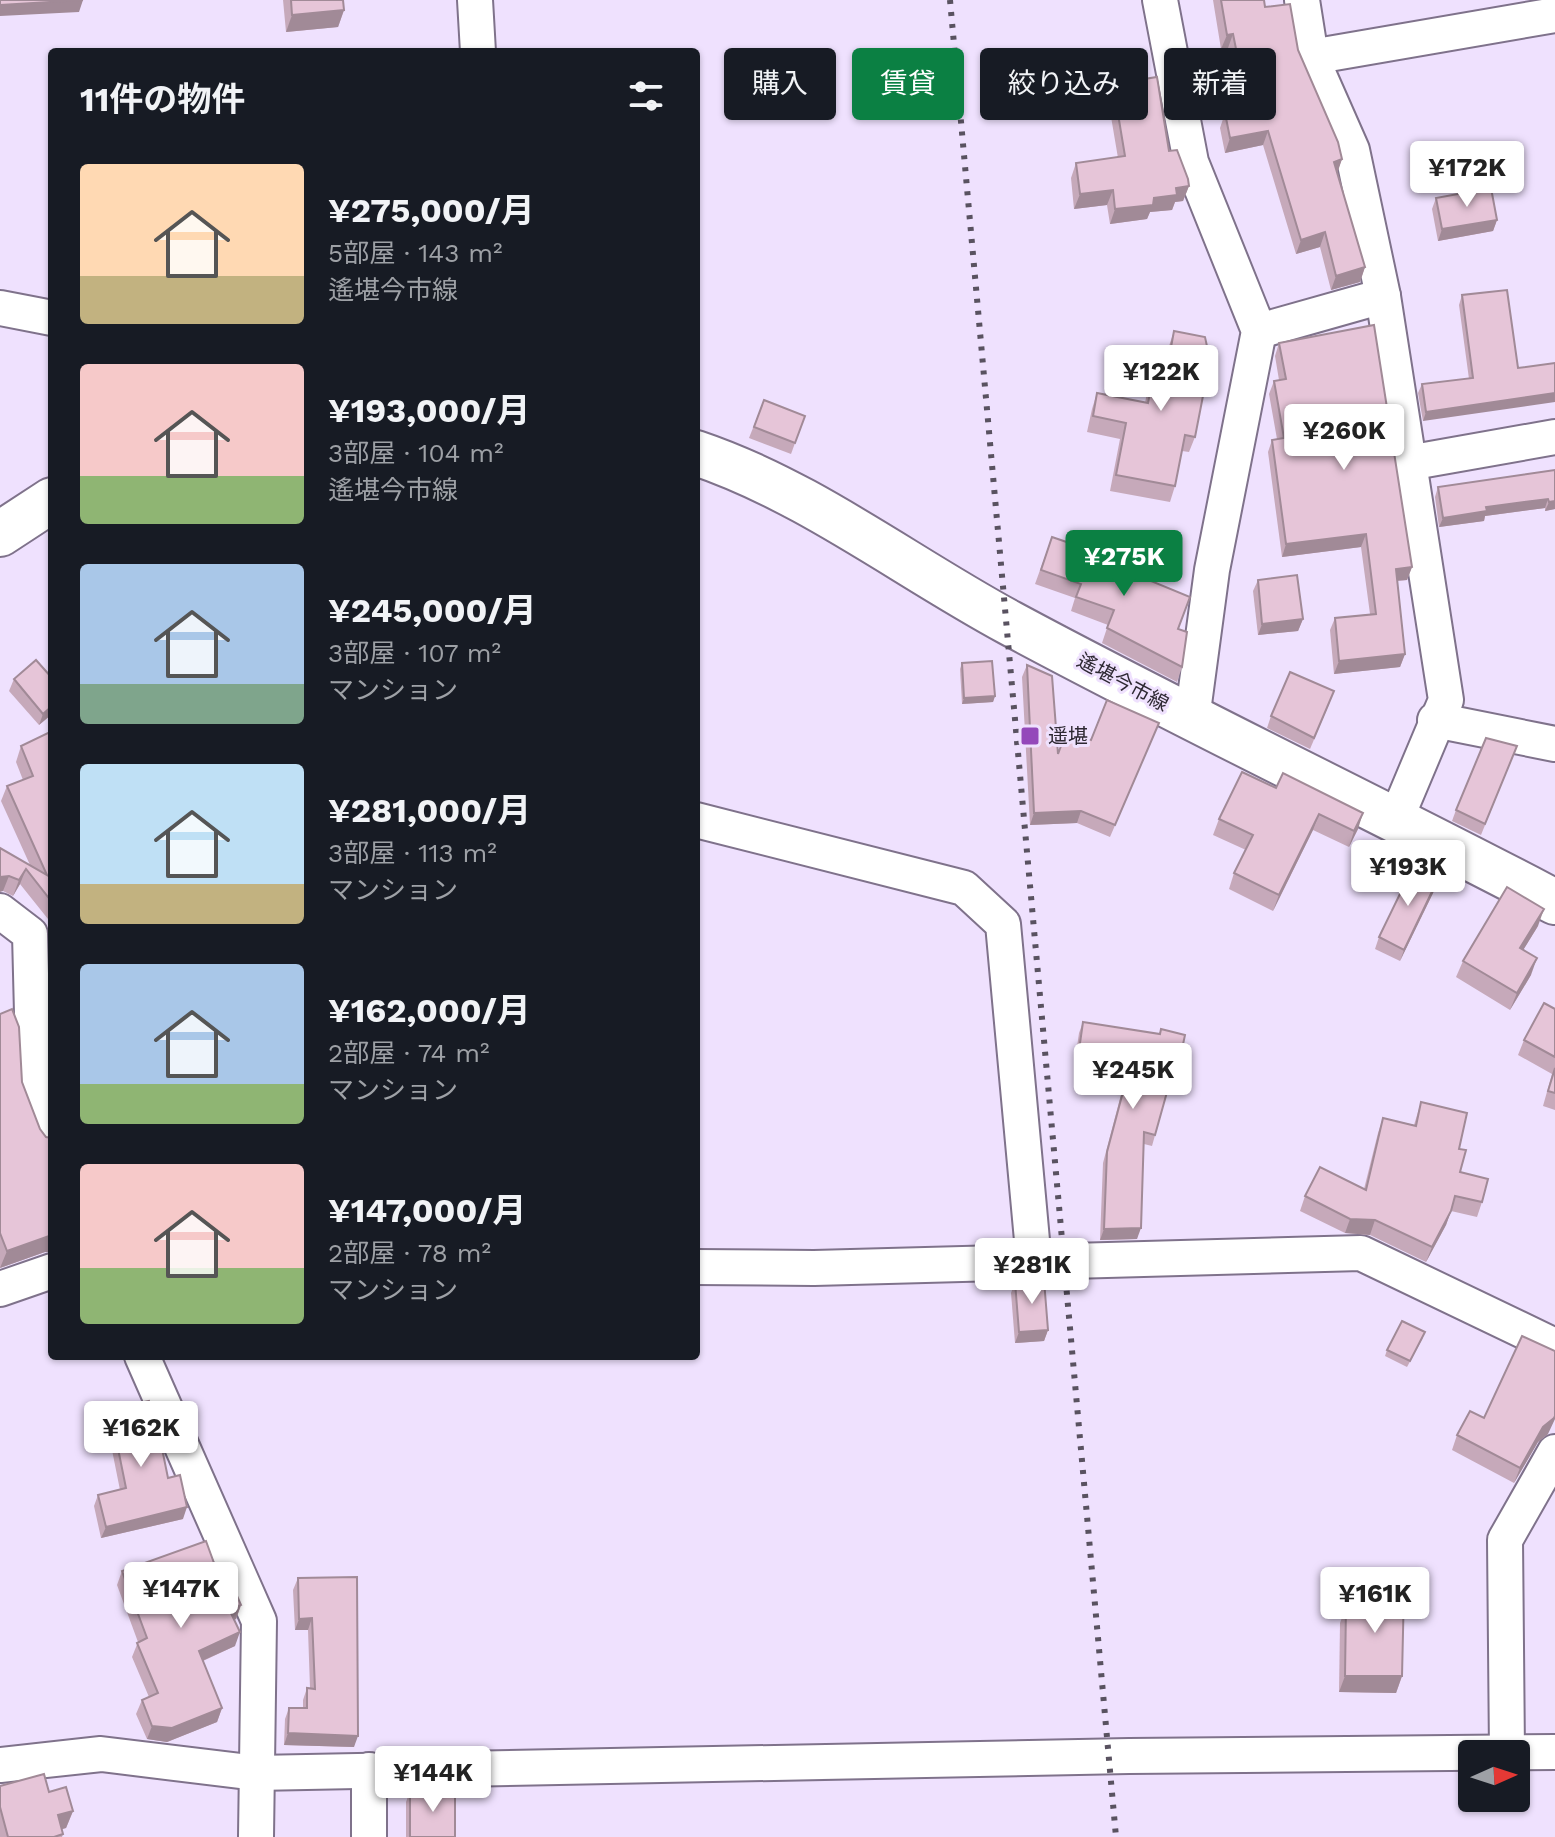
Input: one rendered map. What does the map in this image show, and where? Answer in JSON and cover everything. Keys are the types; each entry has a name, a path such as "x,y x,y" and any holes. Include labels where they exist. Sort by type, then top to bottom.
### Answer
{"main road":[{"name":"遙堪今市線","path":"700,455 801,499 1006,621 1192,719 1396,819 1555,902"},
{"path":"0,534 48,503"}],"street":[{"path":"475,0 478,48"},
{"path":"1160,0 1191,162 1259,331 1212,570 1192,719"},
{"path":"1302,0 1311,57 1352,150 1383,296 1446,700 1396,819"},
{"path":"1311,57 1555,15"},
{"path":"1259,331 1383,296"},
{"path":"0,308 48,317"},
{"path":"1408,463 1555,437"},
{"path":"1435,720 1555,744"},
{"path":"700,821 964,888 1003,924 1034,1262"},
{"path":"0,911 41,928 34,1092 48,1128"},
{"path":"700,1267 814,1268 1361,1253 1555,1346"},
{"path":"0,1289 48,1272"},
{"path":"144,1360 259,1621 256,1837"},
{"path":"1507,1740 1505,1540 1555,1452"},
{"path":"1530,1753 1555,1752"},
{"path":"0,1765 101,1754 256,1773 1129,1756 1458,1753"},
{"path":"369,1770 369,1837"}],"building":[{"path":"0,0 83,0 0,5"},
{"path":"291,0 343,0 344,10 292,15"},
{"path":"1221,0 1264,0 1265,7 1290,4 1298,50 1338,142 1342,159 1334,162 1365,267 1336,276 1325,232 1301,240 1268,131 1230,138 1226,120 1276,120 1276,48 1236,48 1233,34 1227,35"},
{"path":"1157,77 1169,151 1177,150 1189,186 1176,188 1177,195 1154,198 1153,205 1115,209 1113,190 1080,194 1076,163 1125,156 1119,120 1148,120 1148,78"},
{"path":"1491,188 1497,220 1442,229 1436,198"},
{"path":"1507,290 1518,368 1555,363 1555,393 1426,412 1422,384 1473,378 1462,295"},
{"path":"1374,325 1412,567 1396,569 1405,654 1339,661 1335,618 1376,614 1366,534 1286,544 1272,440 1284,438 1274,381 1286,379 1279,343"},
{"path":"1174,331 1205,337 1210,360 1195,437 1185,435 1175,486 1116,475 1126,423 1093,416 1097,393 1148,403 1157,356 1169,358"},
{"path":"764,400 805,416 795,443 754,427"},
{"path":"1555,470 1555,501 1549,502 1548,499 1486,507 1487,511 1443,518 1438,487"},
{"path":"1052,537 1119,560 1117,567 1190,597 1178,629 1187,632 1182,667 1107,628 1114,610 1076,597 1081,584 1041,570"},
{"path":"1297,575 1303,619 1262,624 1258,580"},
{"path":"36,660 48,674 48,710 43,714 14,679"},
{"path":"992,661 995,696 964,698 962,663"},
{"path":"1027,665 1052,676 1058,754 1067,730 1091,740 1107,700 1159,723 1115,825 1081,811 1034,813"},
{"path":"1290,672 1334,691 1314,738 1271,716"},
{"path":"48,733 48,897 26,869 19,880 0,877 0,848 47,875 7,786 33,776 21,746"},
{"path":"1486,738 1517,746 1485,824 1456,810"},
{"path":"1242,772 1276,788 1283,773 1363,813 1354,831 1319,814 1279,895 1234,873 1253,835 1219,819"},
{"path":"1413,867 1438,879 1404,950 1379,937"},
{"path":"1507,887 1544,909 1520,948 1537,958 1517,993 1463,961"},
{"path":"1544,1003 1555,1009 1555,1057 1524,1040"},
{"path":"12,1009 19,1027 22,1082 40,1129 48,1137 48,1236 7,1251 0,1233 0,1014"},
{"path":"1083,1022 1160,1034 1161,1029 1185,1035 1178,1068 1174,1067 1155,1135 1144,1132 1141,1228 1104,1229 1107,1152 1132,1058 1079,1050"},
{"path":"1555,1068 1555,1093 1548,1091"},
{"path":"1421,1102 1467,1113 1459,1149 1466,1150 1460,1172 1488,1179 1482,1202 1455,1196 1451,1211 1432,1247 1375,1220 1350,1219 1305,1196 1320,1167 1366,1190 1383,1118 1416,1126"},
{"path":"1044,1280 1048,1330 1019,1332 1015,1282"},
{"path":"1402,1321 1425,1332 1410,1361 1387,1350"},
{"path":"1522,1336 1555,1351 1555,1416 1543,1427 1520,1468 1457,1435 1470,1411 1484,1418"},
{"path":"149,1401 155,1414 168,1478 180,1475 187,1507 106,1527 98,1495 126,1488 110,1409"},
{"path":"206,1541 218,1574 226,1571 241,1605 229,1609 240,1632 199,1651 222,1708 172,1728 152,1726 142,1700 158,1693 137,1643 147,1638 122,1571"},
{"path":"357,1577 358,1736 288,1733 289,1708 307,1708 307,1688 315,1689 312,1618 299,1619 298,1578"},
{"path":"1366,1589 1404,1589 1402,1676 1345,1676 1346,1606 1359,1606"},
{"path":"44,1774 49,1792 66,1787 73,1811 58,1815 63,1834 54,1837 8,1837 0,1807 0,1786"},
{"path":"455,1790 455,1837 410,1837 410,1791"}],"railway":[{"path":"950,0 1116,1837"}],"place":[{"name":"遥堪","path":"1030,736"}]}
